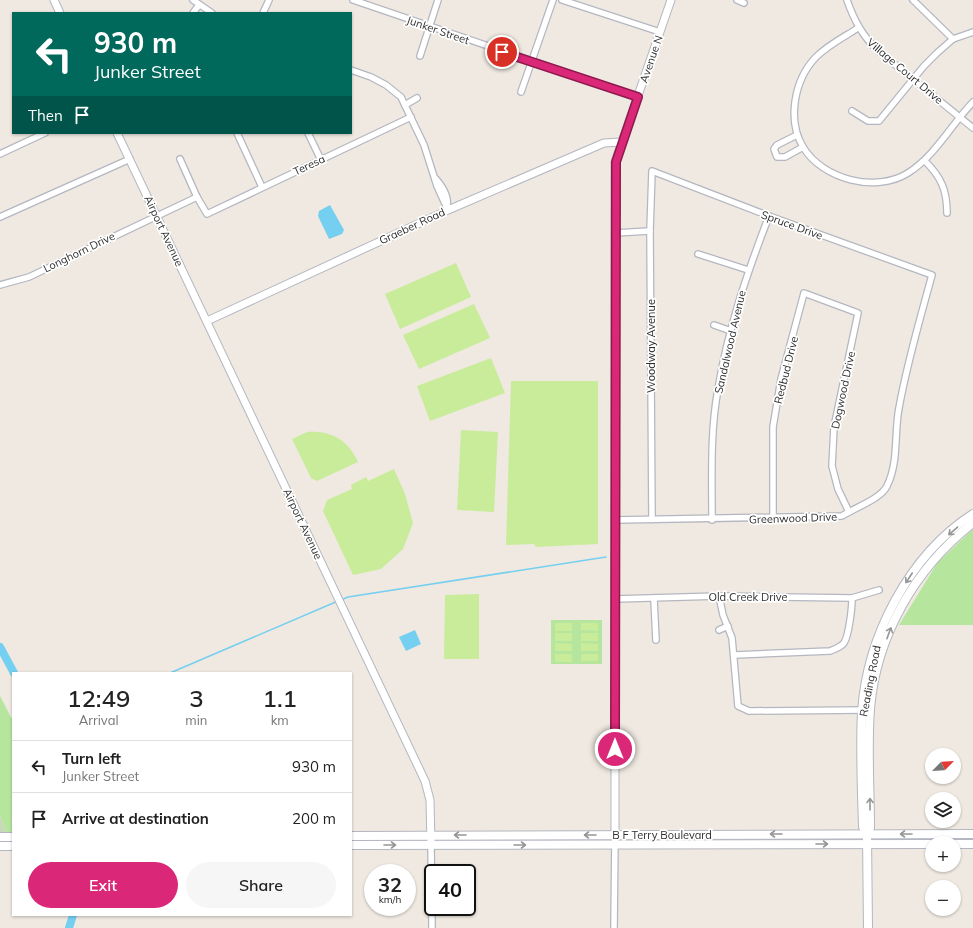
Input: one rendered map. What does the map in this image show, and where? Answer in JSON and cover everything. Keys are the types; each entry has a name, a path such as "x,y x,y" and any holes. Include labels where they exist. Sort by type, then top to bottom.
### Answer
{"main road":[{"name":"Reading Road","path":"868,928 867,834 870,828 866,710 873,652 889,611 910,575 933,548 973,514"},
{"name":"Reading Road","path":"866,710 878,664 891,627 914,584 929,564 973,523"},
{"name":"B F Terry Boulevard","path":"352,836 973,834"},
{"path":"0,837 12,837"},
{"name":"B F Terry Boulevard","path":"352,845 925,844"},
{"path":"961,844 973,844"},
{"path":"0,846 12,846"}],"street":[{"path":"54,0 60,12"},
{"path":"193,0 210,12"},
{"path":"263,12 269,0"},
{"name":"Junker Street","path":"353,0 638,97"},
{"path":"420,56 438,0"},
{"path":"521,92 553,0"},
{"path":"562,0 660,32"},
{"name":"Avenue N","path":"615,835 616,162 621,142 671,0"},
{"path":"737,0 744,3"},
{"name":"Village Court Drive","path":"847,0 858,28 877,50 973,128"},
{"path":"913,0 953,39"},
{"path":"194,12 199,5"},
{"path":"858,28 816,56 804,74 795,100 794,115 797,135 803,147 815,161 830,171 851,180 863,182 886,182 897,178 925,161 960,116 973,102"},
{"path":"852,111 868,121 879,121 924,66 953,39 973,32"},
{"path":"352,70 371,77 386,85 401,97 424,145 436,178 448,200 447,208"},
{"path":"405,105 417,98"},
{"name":"Teresa","path":"197,197 207,214 411,117"},
{"path":"0,154 43,134"},
{"name":"Airport Avenue","path":"117,134 425,781 430,800 432,928"},
{"path":"237,134 262,187"},
{"path":"308,134 321,160"},
{"path":"797,135 777,145 774,150 774,154 777,157 784,157 803,147"},
{"name":"Graeber Road","path":"207,321 447,208 604,143 621,142"},
{"path":"0,217 130,160"},
{"path":"180,160 197,197"},
{"path":"925,161 942,182 946,195 947,213"},
{"name":"Spruce Drive","path":"652,171 769,216 932,275"},
{"name":"Woodway Avenue","path":"652,171 650,231 652,520"},
{"name":"Longhorn Drive","path":"0,285 29,277 197,197"},
{"name":"Sandalwood Avenue","path":"712,520 713,439 718,390 731,331 748,270 769,216"},
{"path":"615,233 650,231"},
{"path":"698,254 748,270"},
{"name":"Greenwood Drive","path":"615,520 773,519 842,516 874,499 887,487 893,468 898,410 908,365 932,275"},
{"name":"Dogwood Drive","path":"804,293 858,313 834,427 832,466 838,489 849,512"},
{"name":"Redbud Drive","path":"773,519 773,427 781,379 804,293"},
{"path":"714,325 731,331"},
{"name":"Old Creek Drive","path":"615,600 654,600 719,596 852,598 879,590"},
{"path":"719,596 732,638 735,655 738,706 749,711 866,710"},
{"path":"735,655 830,651 840,646 844,642 852,611 852,598"},
{"path":"654,600 656,640"},
{"path":"719,630 728,626"},
{"path":"614,928 615,835"}],"green space":[{"path":"456,263 471,297 400,329 385,294"},
{"path":"474,304 490,338 419,369 403,335"},
{"path":"491,358 505,393 430,421 417,386"},
{"path":"511,381 598,381 598,544 536,547 534,544 506,545"},
{"path":"461,430 498,432 494,512 457,510"},
{"path":"307,432 324,433 338,438 344,442 354,454 358,462 317,481 311,478 292,439"},
{"path":"394,469 405,494 413,523 403,549 381,569 353,575 323,511 327,500 352,489 351,485 366,477 368,481"},
{"path":"973,529 973,625 899,625 938,562"},
{"path":"479,594 479,659 444,659 445,595"},
{"path":"551,620 602,620 602,664 551,664"},
{"path":"555,623 572,623 572,631 555,631"},
{"path":"581,623 598,623 598,631 581,630"},
{"path":"555,633 572,633 572,641 555,641"},
{"path":"581,633 598,633 598,641 581,641"},
{"path":"555,643 572,644 572,651 555,651"},
{"path":"581,643 598,644 598,651 581,651"},
{"path":"555,654 572,654 572,662 555,662"},
{"path":"581,654 598,654 598,661 581,661"},
{"path":"0,696 12,719 12,833 7,833 0,816"},
{"path":"0,816 7,833 0,833"}],"water":[{"path":"330,205 344,230 342,234 329,239 318,216 319,211"},
{"path":"415,630 421,644 406,651 399,637"}],"waterway":[{"path":"341,600 348,597 606,557"},
{"path":"172,672 338,601"},
{"path":"0,647 13,672"},
{"path":"69,928 73,916"}],"route":[{"path":"502,52 638,97 628,128 621,142 616,162 615,749"}]}
